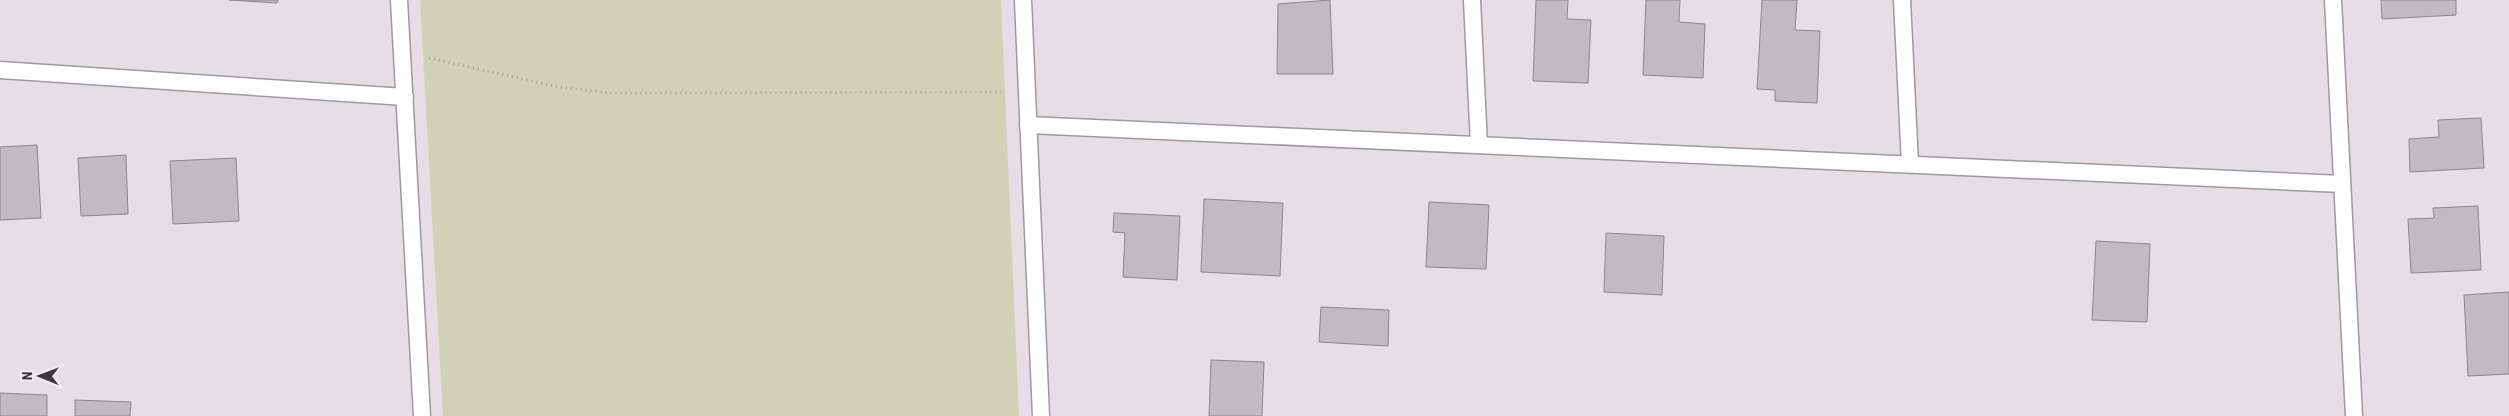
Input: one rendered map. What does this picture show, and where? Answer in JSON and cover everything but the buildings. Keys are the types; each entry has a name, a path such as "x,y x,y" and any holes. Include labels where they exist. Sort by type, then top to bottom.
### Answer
{"lane":[{"path":"399,0 422,416"},
{"path":"1023,0 1041,416"},
{"path":"1472,0 1479,145"},
{"path":"1902,0 1910,164"},
{"path":"2333,0 2354,416"},
{"path":"0,70 405,97"},
{"path":"1028,125 2342,184"}],"path":[{"path":"402,52 559,87 609,93 1027,92"}],"green space":[{"path":"420,0 1001,0 1019,416 443,416"}]}
